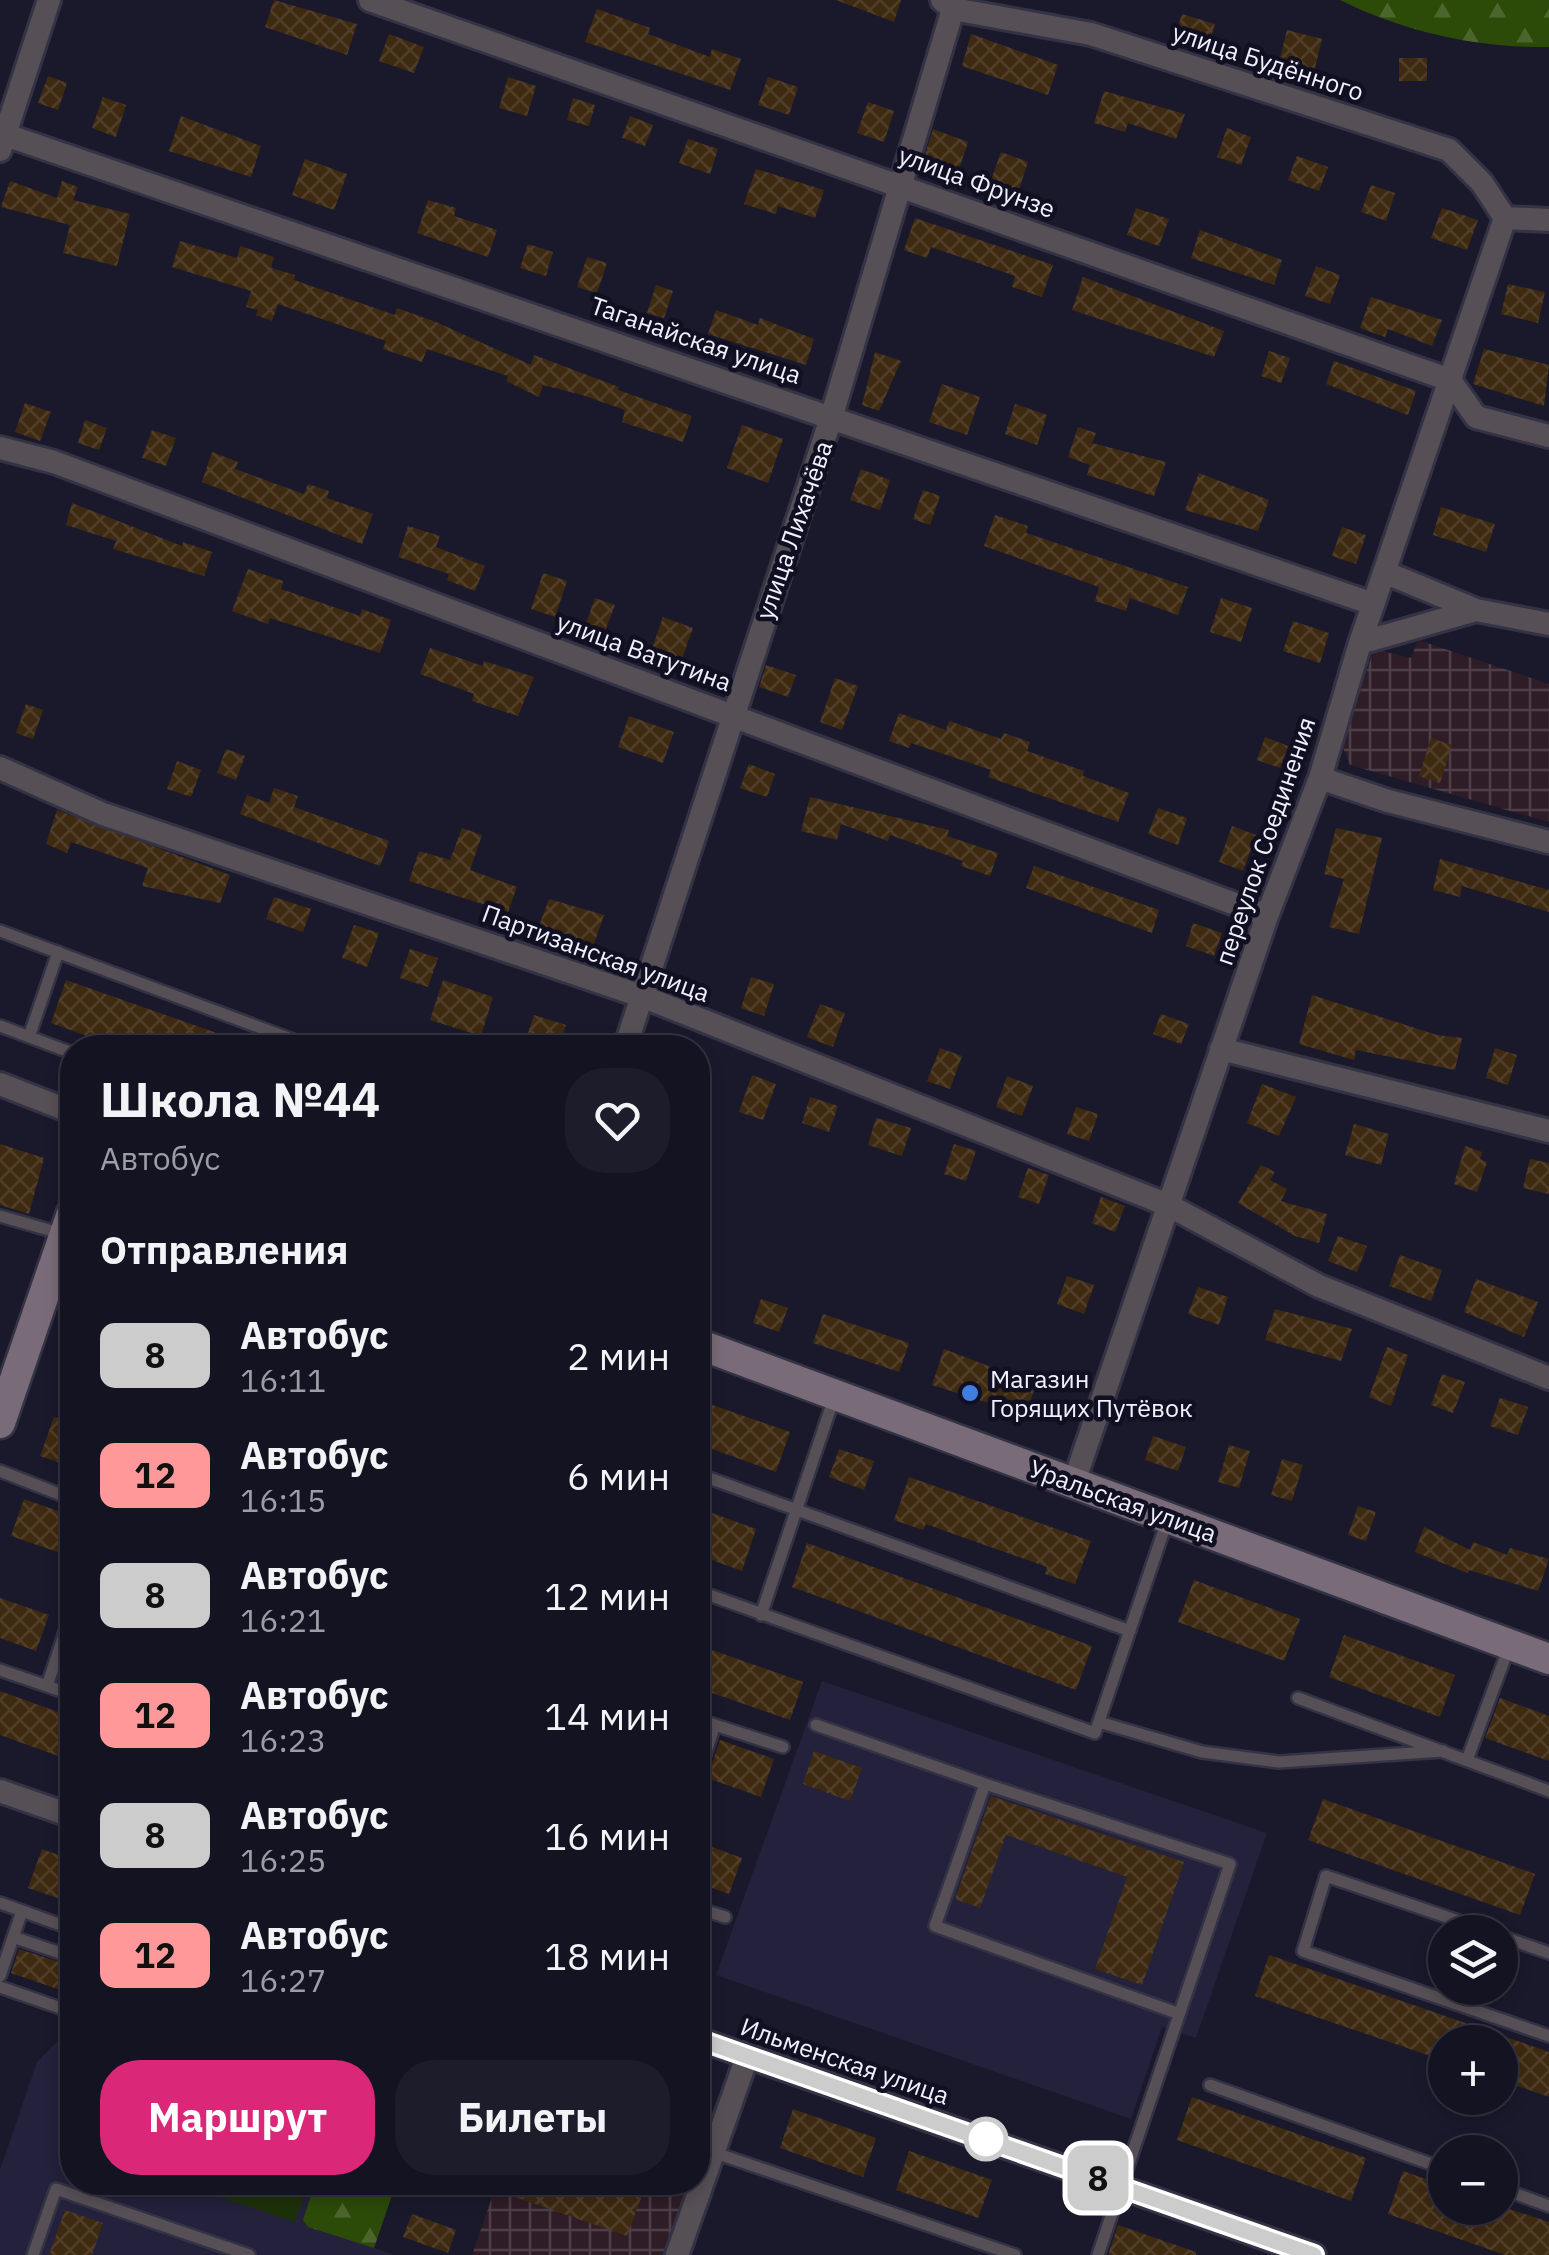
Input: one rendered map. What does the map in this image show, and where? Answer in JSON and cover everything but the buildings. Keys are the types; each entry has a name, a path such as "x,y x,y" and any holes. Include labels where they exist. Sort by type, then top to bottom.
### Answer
{"street":[{"path":"2,139 49,0"},
{"name":"улица Фрунзе","path":"370,0 1450,380"},
{"name":"улица Лихачёва","path":"630,1035 832,416 900,184 947,4"},
{"name":"улица Будённого","path":"947,4 1091,34 1449,150 1482,183 1505,218"},
{"name":"Таганайская улица","path":"2,139 832,416 1373,604"},
{"path":"1505,218 1549,220"},
{"name":"переулок Соединения","path":"1074,1482 1267,916 1320,778 1360,643 1505,218"},
{"path":"1450,380 1476,417 1549,436"},
{"name":"улица Ватутина","path":"0,448 54,462 1267,916"},
{"path":"1384,572 1476,610 1549,624"},
{"path":"1360,643 1476,610"},
{"name":"Партизанская улица","path":"0,768 102,814 644,997 1168,1205 1318,1286 1549,1378"},
{"path":"1320,778 1388,801 1549,842"},
{"path":"1221,1050 1549,1131"},
{"path":"0,1084 60,1107"},
{"path":"0,1423 60,1256"},
{"name":"Уральская улица","path":"710,1348 1549,1659"},
{"path":"0,1791 60,1812"},
{"name":"Ильменская улица","path":"710,2043 1314,2255"},
{"path":"710,2141 748,2056"},
{"path":"678,2255 694,2195"}],"lane":[{"path":"0,931 280,1035"},
{"path":"29,1037 58,952"},
{"path":"0,1026 60,1049"},
{"path":"0,1216 60,1226"},
{"path":"761,1615 836,1394"},
{"path":"0,1471 60,1494"},
{"path":"710,1478 1130,1631"},
{"path":"710,1596 1095,1733 1168,1517"},
{"path":"1467,1760 1510,1644"},
{"path":"46,1686 60,1646"},
{"path":"0,1670 60,1691"},
{"path":"1298,1698 1549,1791"},
{"path":"710,1722 784,1747"},
{"path":"1099,1722 1202,1752 1279,1762 1443,1751"},
{"path":"710,1739 715,1724"},
{"path":"816,1725 1230,1864 1098,2255"},
{"path":"985,1784 935,1926 1177,2012"},
{"path":"1428,1994 1303,1951 1326,1876 1434,1915"},
{"path":"0,1904 60,1925"},
{"path":"0,1976 22,1911"},
{"path":"710,1912 725,1917"},
{"path":"13,1937 60,1953"},
{"path":"1518,1943 1549,1954"},
{"path":"0,1987 60,2008"},
{"path":"1461,2005 1549,2036"},
{"path":"1210,2085 1428,2162"},
{"path":"710,2151 1015,2255"},
{"path":"33,2255 56,2188 60,2189"},
{"path":"76,2195 249,2255"},
{"path":"1518,2195 1549,2206"}],"shaded area":[{"path":"1418,640 1549,684 1549,822 1350,765 1342,745 1374,649 1411,658"},
{"path":"822,1681 1267,1833 1196,2038 1162,2027 1131,2119 716,1975"},
{"path":"60,2038 60,2195 392,2195 374,2248 394,2255 0,2255 0,2170 37,2062"},
{"path":"493,2195 684,2195 663,2255 472,2255"}],"green space":[{"path":"1340,0 1549,0 1549,47 1495,45 1441,36"},
{"path":"215,2195 304,2195 295,2222"},
{"path":"311,2195 392,2195 374,2248 308,2227 303,2220"}],"bus line":[{"name":"8","path":"710,2043 1314,2255"}],"place":[{"name":"Магазин Горящих Путёвок","path":"970,1393"}]}
